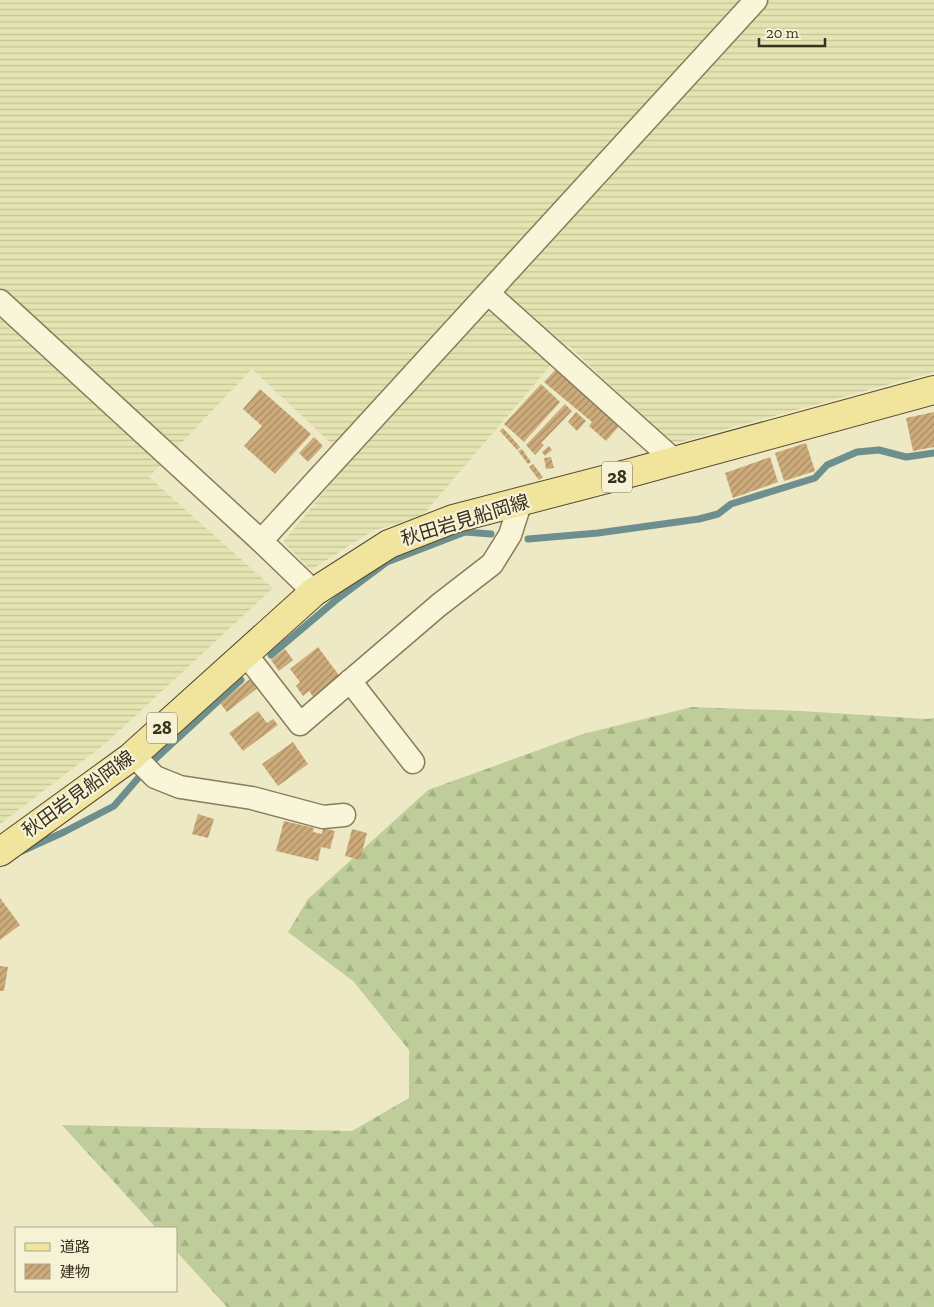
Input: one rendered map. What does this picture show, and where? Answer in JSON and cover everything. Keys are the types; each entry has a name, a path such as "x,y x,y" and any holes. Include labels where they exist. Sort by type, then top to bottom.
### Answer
{"main road":[{"name":"秋田岩見船岡線","path":"0,852 132,755 314,592 389,544 453,519 934,390"}],"street":[{"path":"262,542 756,0"},
{"path":"488,293 675,461"},
{"path":"0,301 314,592"},
{"path":"245,654 300,724 439,606 492,564 510,535 521,501"},
{"path":"350,681 413,762"},
{"path":"132,755 156,777 180,787 252,798 323,817 344,815"}],"green space":[{"path":"0,0 934,0 934,372 672,444 568,345 422,516 372,531 311,570 283,542 350,461 252,369 149,477 273,588 105,744 0,824"},
{"path":"692,707 934,718 934,1307 227,1307 178,1253 178,1227 155,1227 62,1125 352,1131 409,1098 409,1050 353,981 288,932 308,899 428,790 583,734"}],"building":[{"path":"556,369 621,424 606,441 589,426 592,422 544,382"},
{"path":"541,384 560,402 524,442 504,424"},
{"path":"260,389 311,434 275,474 244,446 262,426 243,409"},
{"path":"565,404 572,411 541,443 544,445 535,455 526,445"},
{"path":"576,412 586,421 577,431 568,422"},
{"path":"934,412 934,447 913,451 906,418"},
{"path":"503,428 520,447 517,450 500,431"},
{"path":"314,437 323,446 308,462 299,453"},
{"path":"806,443 815,471 784,481 775,453"},
{"path":"549,446 552,450 545,456 542,452"},
{"path":"522,449 531,462 528,464 518,451"},
{"path":"551,457 554,468 546,469 544,458"},
{"path":"770,457 778,482 733,498 725,473"},
{"path":"533,464 543,477 539,480 529,467"},
{"path":"318,647 341,678 314,698 309,691 303,696 296,686 300,682 290,669"},
{"path":"285,649 293,660 279,671 271,660"},
{"path":"252,677 260,686 227,712 220,703"},
{"path":"258,711 267,723 273,719 278,725 243,751 229,733"},
{"path":"293,742 308,764 278,786 262,764"},
{"path":"198,814 214,819 208,838 192,834"},
{"path":"284,821 314,828 313,832 322,834 323,828 335,831 330,849 321,847 318,861 276,851"},
{"path":"352,829 367,833 360,860 345,856"},
{"path":"0,898 20,925 0,940"},
{"path":"0,966 8,967 4,991 0,991"}],"waterway":[{"path":"528,539 598,533 699,519 718,514 731,504 815,478 827,465 857,452 879,450 906,457 934,453"},
{"path":"271,655 336,600 387,562 465,532 491,534"},
{"path":"152,762 241,680"},
{"path":"22,851 114,806 140,776"}]}
